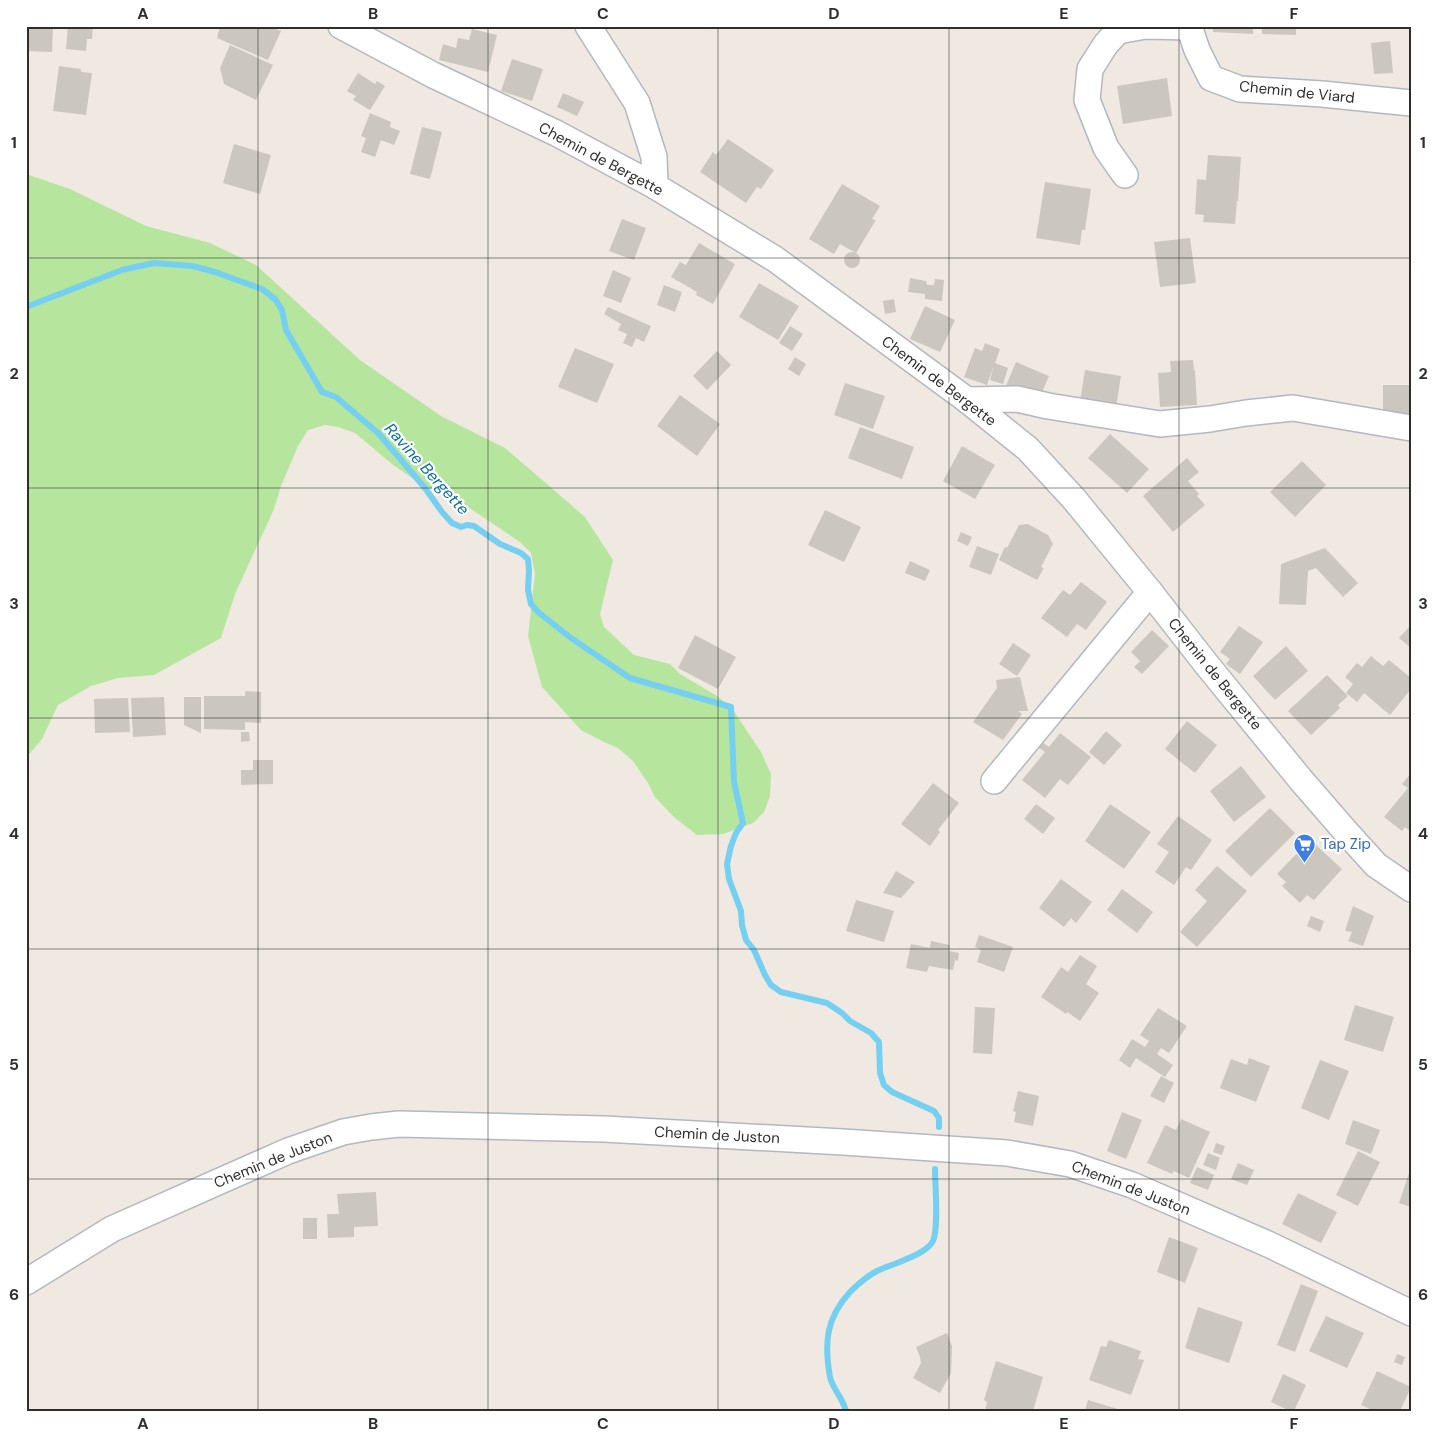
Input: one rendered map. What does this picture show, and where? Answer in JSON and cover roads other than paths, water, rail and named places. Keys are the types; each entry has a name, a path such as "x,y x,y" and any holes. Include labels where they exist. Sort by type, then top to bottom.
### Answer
{"street":[{"name":"Chemin de Bergette","path":"341,26 433,76 556,133 655,186 775,259 967,400 1028,449 1074,499 1207,665 1347,833 1376,865 1411,889"},
{"path":"588,26 637,103 654,157 655,186"},
{"path":"1125,174 1106,148 1087,100 1090,69 1106,44 1118,31 1145,26 1189,26"},
{"name":"Chemin de Viard","path":"1189,26 1197,50 1211,78 1240,89 1322,94 1411,103"},
{"path":"967,400 1017,399 1048,406 1160,424 1293,408 1411,428"},
{"path":"994,781 1150,592"},
{"name":"Chemin de Juston","path":"26,1282 112,1229 288,1151 344,1132 399,1124 594,1128 1007,1153 1070,1164 1132,1185 1270,1245 1411,1313"}],"waterway":[{"name":"Ravine Bergette","path":"26,307 122,270 154,263 193,266 262,289 275,299 282,310 286,330 322,392 336,397 378,433 452,523 461,527 467,525 474,526 500,544 521,553 528,559 528,590 531,604 538,612 571,638 630,678 731,707 734,782 743,823 736,833 727,864 729,879 741,911 746,940 754,950 771,985 781,992 827,1003 850,1021 871,1033 879,1042 880,1073 884,1085 892,1092 934,1111 939,1118 939,1127"},
{"name":"Ravine Bergette","path":"846,1411 833,1385 828,1365 827,1342 832,1321 842,1302 863,1280 877,1271 919,1253 931,1245 936,1226 935,1169"}],"place":[{"name":"Tap Zip","path":"1305,863"}]}
